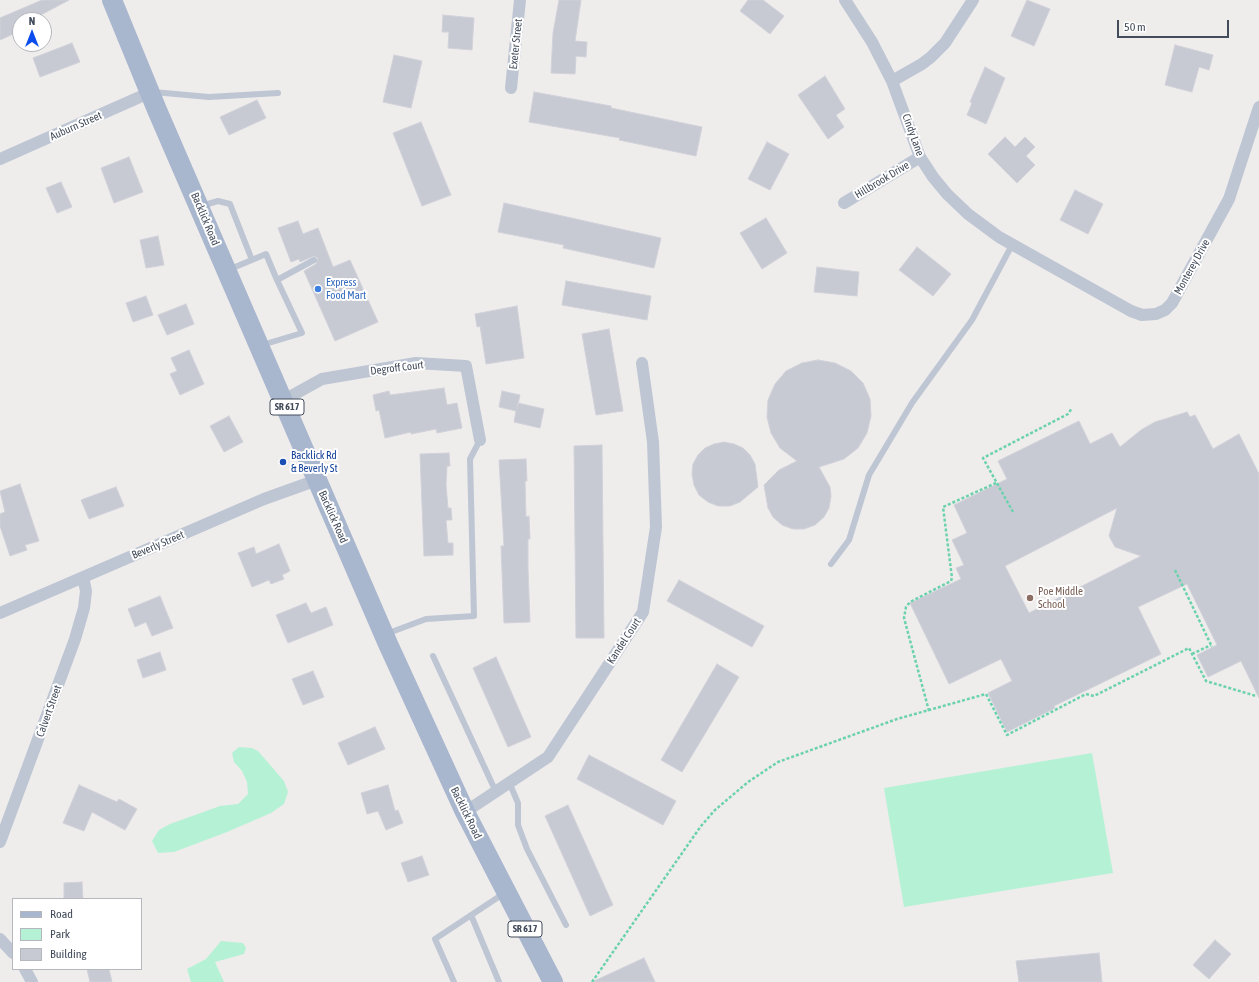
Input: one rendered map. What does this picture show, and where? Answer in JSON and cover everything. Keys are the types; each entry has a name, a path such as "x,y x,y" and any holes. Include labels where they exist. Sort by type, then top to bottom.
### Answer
{"main road":[{"name":"Backlick Road","path":"112,0 384,635 465,812 553,982"}],"street":[{"name":"Exeter Street","path":"511,88 520,0"},
{"name":"Cindy Lane","path":"845,0 872,42 892,81 920,158 933,177 947,194 968,214 1012,245 1055,269"},
{"path":"892,81 922,64 945,43 973,0"},
{"name":"Auburn Street","path":"0,159 151,92"},
{"name":"Monterey Drive","path":"1055,269 1131,312 1156,314 1165,310 1175,298 1229,199 1259,107"},
{"name":"Hillbrook Drive","path":"844,203 920,158"},
{"name":"Degroff Court","path":"284,400 322,379 416,363 466,366 480,440"},
{"name":"Kandel Court","path":"465,812 548,757 643,612 656,527 653,442 642,363"},
{"name":"Beverly Street","path":"0,613 264,499 317,480"},
{"name":"Calvert Street","path":"0,842 75,639 84,608 86,591 84,577"},
{"path":"0,939 12,952"},
{"path":"26,970 32,982"}],"lane":[{"path":"151,92 209,97 278,93"},
{"path":"200,206 218,201 230,204 252,260"},
{"path":"831,564 849,540 869,475 912,403 972,320 1012,245"},
{"path":"227,270 266,254 302,332 260,346"},
{"path":"277,280 314,260"},
{"path":"384,635 426,619 474,616 470,459 480,440"},
{"path":"432,656 496,792"},
{"path":"509,782 518,803 518,824 527,849 566,925"},
{"path":"454,982 435,939 506,892"},
{"path":"471,915 499,982"}],"path":[{"path":"1013,512 983,458 1068,414 1072,408"},
{"path":"929,711 904,618 906,607 910,602 951,581 952,578 944,507 996,483"},
{"path":"1175,570 1212,646 1192,654"},
{"path":"592,982 701,826 715,810 748,782 778,762 897,719 986,694 1007,735 1086,694 1094,696 1189,648 1206,681 1256,696"}],"green space":[{"path":"239,747 252,748 258,751 284,781 288,792 284,804 271,813 227,832 174,852 158,853 152,841 159,830 170,824 220,806 238,804 248,794 247,782 242,771 234,762 232,753"},
{"path":"1092,753 1113,873 904,907 884,788"},
{"path":"221,941 243,943 246,948 244,954 215,962 224,982 191,982 187,969 206,959"}],"building":[{"path":"42,0 69,0 46,12 14,12"},
{"path":"559,0 581,0 575,41 587,42 586,57 576,56 575,74 551,73 553,33"},
{"path":"748,0 763,0 784,16 770,34 740,11"},
{"path":"1027,0 1050,9 1034,46 1011,36"},
{"path":"12,13 12,35 0,40 0,18"},
{"path":"443,15 474,18 472,50 448,48 449,32 442,32"},
{"path":"72,43 80,62 40,77 33,58 52,52"},
{"path":"1175,45 1213,55 1209,70 1199,67 1192,92 1165,85"},
{"path":"394,55 422,61 411,108 383,102"},
{"path":"985,67 1005,78 986,124 967,115 972,103 970,102"},
{"path":"825,76 845,109 836,115 844,127 828,139 798,95"},
{"path":"534,92 611,106 611,108 702,127 696,156 619,140 620,138 529,122"},
{"path":"257,100 266,118 229,135 220,117"},
{"path":"421,122 451,195 422,206 393,133"},
{"path":"1005,137 1015,147 1025,137 1035,147 1026,156 1035,165 1017,183 988,154"},
{"path":"767,142 789,154 770,190 748,179"},
{"path":"129,157 143,192 114,203 101,168"},
{"path":"61,182 72,207 57,213 46,188"},
{"path":"1075,190 1103,204 1088,234 1060,220"},
{"path":"504,203 661,238 654,268 563,248 564,245 498,232"},
{"path":"766,218 787,253 762,269 740,233"},
{"path":"298,221 303,234 318,228 333,267 350,260 378,322 335,341 304,271 316,264 318,258 314,256 300,262 299,259 291,262 278,228"},
{"path":"158,236 164,265 146,268 140,240"},
{"path":"917,247 951,274 933,296 899,270"},
{"path":"817,267 859,272 857,296 814,292"},
{"path":"566,281 651,296 647,320 562,305"},
{"path":"146,296 153,315 133,322 126,303"},
{"path":"186,304 194,324 167,335 158,315"},
{"path":"517,306 524,358 486,364 480,326 477,327 475,314"},
{"path":"609,329 623,411 596,415 582,334"},
{"path":"189,350 204,384 180,395 170,374 177,371 171,358"},
{"path":"818,360 835,363 851,371 863,383 870,399 871,416 867,433 858,448 844,459 819,467 830,487 831,496 829,508 824,517 815,525 804,529 793,529 782,525 773,517 768,508 764,485 779,470 797,461 780,448 771,433 767,417 768,400 775,384 786,371 802,363"},
{"path":"444,388 447,405 457,403 462,428 437,433 436,429 411,434 411,432 385,438 379,410 376,411 373,395 389,391 390,395"},
{"path":"502,391 520,395 518,403 544,409 540,428 514,422 516,411 499,407"},
{"path":"1187,412 1190,417 1195,415 1213,449 1239,434 1259,474 1259,698 1241,661 1208,677 1197,655 1217,645 1187,584 1138,607 1161,654 1054,706 1055,708 1007,732 988,693 1012,681 1001,659 949,684 910,603 961,579 956,568 964,565 952,540 967,533 954,505 1007,479 998,461 1079,421 1090,444 1112,433 1120,447 1141,430 1155,422","holes":["1117,508 1109,536 1115,547 1141,556 1029,613 1005,566"]},
{"path":"229,416 243,442 224,452 210,426"},
{"path":"724,442 743,448 750,455 755,464 758,487 740,502 730,506 718,506 708,502 699,495 694,485 692,474 693,464 698,455 705,448"},
{"path":"602,445 604,638 576,638 574,446"},
{"path":"449,453 450,466 447,466 446,485 448,508 451,508 452,520 446,520 448,543 453,543 453,555 424,556 420,454"},
{"path":"526,459 526,517 529,516 530,539 528,539 528,568 530,622 504,623 501,546 504,546 499,460"},
{"path":"20,484 39,541 25,545 27,550 10,556 0,526 0,514 5,512 0,491"},
{"path":"116,487 124,506 89,519 81,500"},
{"path":"279,544 290,571 282,575 284,579 271,584 269,580 252,587 238,553 254,547 256,554"},
{"path":"679,580 764,626 752,647 667,601"},
{"path":"160,596 173,628 152,636 146,622 135,627 128,609"},
{"path":"306,603 311,613 326,607 333,625 288,643 276,615"},
{"path":"160,652 166,670 143,678 137,660"},
{"path":"496,657 531,737 508,747 473,668"},
{"path":"717,664 739,677 682,772 661,760"},
{"path":"313,671 324,697 303,705 292,679"},
{"path":"375,727 385,749 348,765 338,743"},
{"path":"589,755 676,801 663,825 577,779"},
{"path":"79,785 117,802 119,799 137,809 125,830 92,812 84,831 63,823"},
{"path":"388,785 395,811 398,810 403,823 386,830 378,811 367,814 361,793"},
{"path":"568,805 613,905 590,916 545,816"},
{"path":"422,856 429,875 408,882 401,863"},
{"path":"82,882 83,898 64,898 64,883"},
{"path":"1215,940 1231,954 1209,979 1193,965"},
{"path":"1099,953 1102,982 1019,982 1016,961"},
{"path":"644,958 655,982 592,982"},
{"path":"87,970 109,970 112,982 90,982"}],"place":[{"name":"Express Food Mart","path":"318,289"},
{"name":"Backlick Rd & Beverly St","path":"283,462"},
{"name":"Poe Middle School","path":"1030,598"}]}
